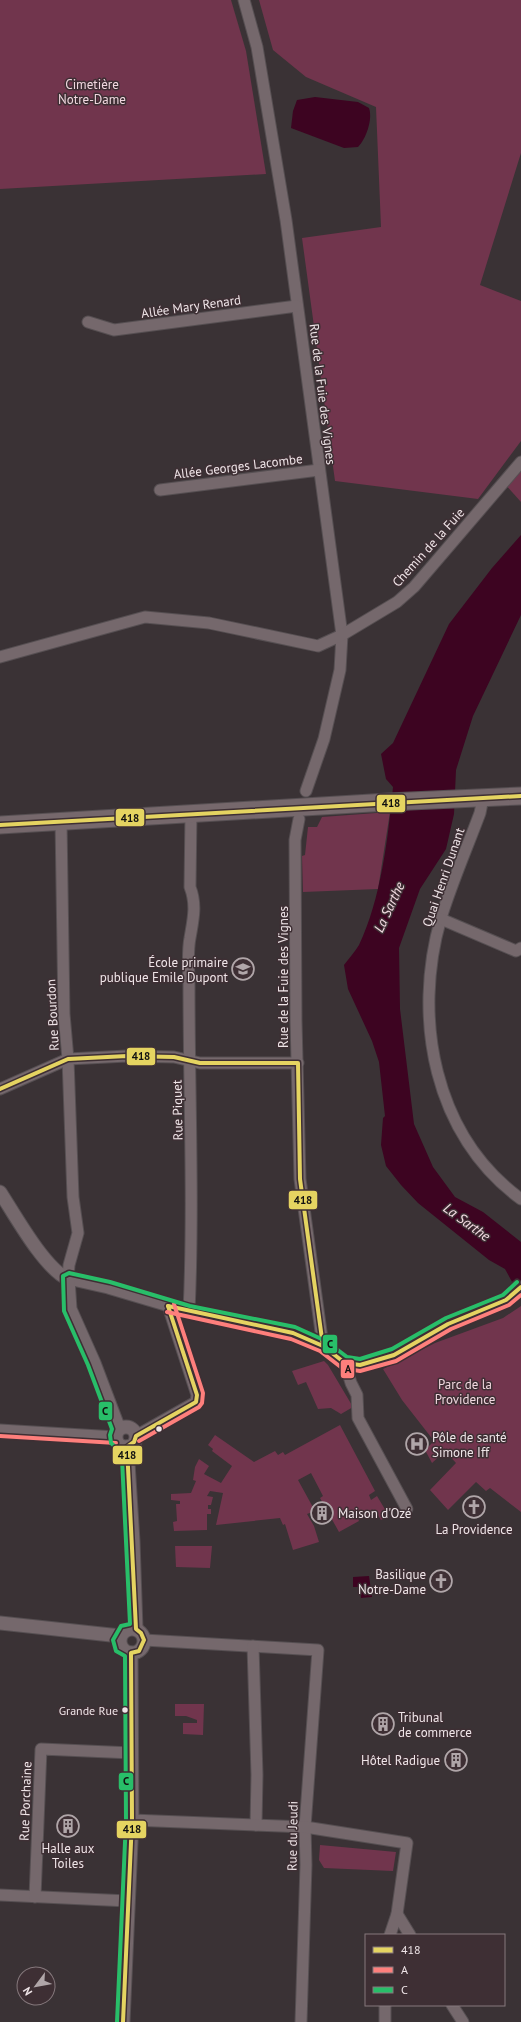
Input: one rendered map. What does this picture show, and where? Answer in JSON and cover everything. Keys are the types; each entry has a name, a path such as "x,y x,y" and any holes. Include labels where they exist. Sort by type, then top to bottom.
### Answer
{"main road":[{"path":"0,825 60,820 521,796"}],"street":[{"name":"Rue de la Fuie des Vignes","path":"244,0 257,47 286,220 342,635 340,670 324,739 306,791"},
{"name":"Allée Mary Renard","path":"88,322 114,330 298,306"},
{"name":"Chemin de la Fuie","path":"0,657 145,617 209,623 318,646 342,635 396,602 414,587 521,462"},
{"name":"Allée Georges Lacombe","path":"160,490 319,470"},
{"name":"Quai Henri Dunant","path":"483,798 480,813 441,919 431,968 428,1009 435,1066 444,1098 466,1142 481,1162 495,1177 521,1199"},
{"name":"Rue Piquet","path":"189,1312 192,1232 189,938 194,923 194,896 190,887 191,813"},
{"name":"Rue de la Fuie des Vignes","path":"299,819 296,840 300,1179 323,1346"},
{"name":"Rue Bourdon","path":"60,820 64,1014 68,1059 73,1197 78,1232 69,1265 68,1278"},
{"path":"441,919 516,951 521,948"},
{"path":"0,1089 68,1059 127,1056 174,1058 200,1063 298,1062"},
{"path":"0,1192 40,1252 61,1276 189,1312 293,1333 323,1346 345,1363 360,1365 394,1355 448,1324 506,1300 521,1287"},
{"path":"68,1278 70,1309 94,1363 120,1445 127,1447"},
{"path":"127,1447 134,1442 136,1436 196,1402 197,1395 168,1306"},
{"path":"345,1363 351,1383 357,1395 358,1418 407,1509"},
{"path":"0,1430 117,1433 128,1427 133,1430 136,1436"},
{"path":"127,1447 133,1541 136,1629"},
{"path":"0,1623 120,1636 128,1629 136,1629 141,1633 144,1640 139,1651 131,1653 121,1647 120,1636"},
{"path":"144,1640 252,1646 257,1775 256,1825"},
{"name":"Rue du Jeudi","path":"252,1646 318,1650 305,1827 306,1865 301,2022"},
{"path":"124,2022 132,1820 131,1653"},
{"name":"Rue Porchaine","path":"36,1897 41,1749 132,1753"},
{"path":"132,1820 305,1827 407,1843 397,1914 390,1934"},
{"path":"0,1895 128,1901"},
{"path":"397,1914 409,1934"},
{"path":"385,2022 386,2006"},
{"path":"453,2006 463,2022"}],"green space":[{"name":"Cimetière Notre-Dame","path":"0,0 231,0 246,51 266,174 0,189"},
{"path":"259,0 521,0 521,153 480,285 521,301 521,441 478,499 335,481 302,238 381,227 376,107 306,77 273,50"},
{"path":"521,462 521,502 504,483"},
{"path":"390,812 378,889 303,892 302,856 305,855 308,827 317,827 322,817"},
{"name":"Parc de la Providence","path":"521,1306 521,1512 490,1488 486,1491 476,1482 448,1510 430,1490 456,1463 445,1451 432,1463 425,1450 434,1441 402,1400 383,1369 435,1343 503,1318"},
{"path":"324,1361 328,1365 353,1407 341,1414 331,1408 318,1409 306,1382 298,1385 292,1371"},
{"path":"340,1425 375,1491 369,1495 371,1500 377,1496 389,1516 381,1520 376,1512 365,1517 364,1514 357,1516 359,1521 339,1532 320,1498 323,1496 311,1473 298,1480 315,1511 307,1514 314,1526 319,1542 293,1550 285,1524 283,1525 280,1518 216,1525 223,1493 210,1491 207,1496 213,1497 211,1505 208,1505 208,1509 211,1509 211,1514 207,1514 207,1530 174,1531 173,1522 177,1521 176,1504 180,1504 180,1501 171,1500 171,1494 191,1493 196,1481 193,1480 195,1467 199,1459 209,1466 204,1474 221,1483 232,1466 212,1451 213,1449 208,1445 215,1435 254,1462 275,1451 278,1455 283,1452 285,1455"},
{"path":"175,1546 212,1546 210,1568 176,1567"},
{"path":"175,1704 204,1704 203,1735 183,1734 183,1723 197,1723 197,1720 186,1716 175,1716"},
{"path":"320,1845 396,1852 393,1871 324,1868 319,1860"}],"water":[{"path":"315,97 358,102 369,108 370,118 368,129 364,139 358,147 344,148 291,128 293,111 297,100"},
{"name":"La Sarthe","path":"521,535 521,615 473,716 456,770 454,814 446,849 420,889 399,948 400,1009 414,1124 433,1167 455,1197 483,1212 521,1242 521,1298 505,1269 489,1260 418,1203 386,1166 381,1145 383,1118 385,1116 379,1062 372,1041 348,989 344,965 356,950 367,927 378,888 386,847 393,787 386,779 381,754 393,743 449,624 492,568"},
{"path":"369,1576 372,1597 361,1598 360,1587 353,1587 353,1577"}],"transit line":[{"name":"418","path":"0,825 521,796"},
{"name":"418","path":"0,1089 68,1059 127,1056 174,1057 200,1063 298,1063 300,1179 323,1346"},
{"name":"C","path":"117,2022 126,1820 125,1656 116,1651 113,1640 121,1626 130,1624 122,1459 121,1452 111,1443 110,1435 112,1429 88,1365 64,1311 63,1276 69,1273 110,1282 190,1306 295,1327 326,1341 347,1357 360,1359 392,1349 446,1318 503,1295 517,1282"},
{"name":"418","path":"168,1306 293,1333 323,1346 345,1363 360,1365 394,1355 448,1324 506,1300 521,1287"},
{"name":"A","path":"167,1312 291,1339 320,1351 342,1368 360,1371 396,1361 451,1329 509,1305 521,1295"},
{"name":"A","path":"139,1441 199,1407 202,1403 203,1393 174,1304"},
{"name":"418","path":"123,2022 132,1820 131,1653 139,1651 144,1640 141,1633 136,1629 127,1447 134,1442 136,1436 196,1402 197,1395 168,1306"},
{"name":"A","path":"0,1436 116,1443"}],"place":[{"name":"École primaire publique Emile Dupont","path":"243,969"},
{"name":"Pôle de santé Simone Iff","path":"417,1444"},
{"name":"La Providence","path":"474,1507"},
{"name":"Maison d'Ozé","path":"322,1513"},
{"name":"Basilique Notre-Dame","path":"441,1581"},
{"name":"Grande Rue","path":"125,1710"},
{"name":"Tribunal de commerce","path":"383,1724"},
{"name":"Hôtel Radigue","path":"456,1760"},
{"name":"Halle aux Toiles","path":"68,1826"}]}
